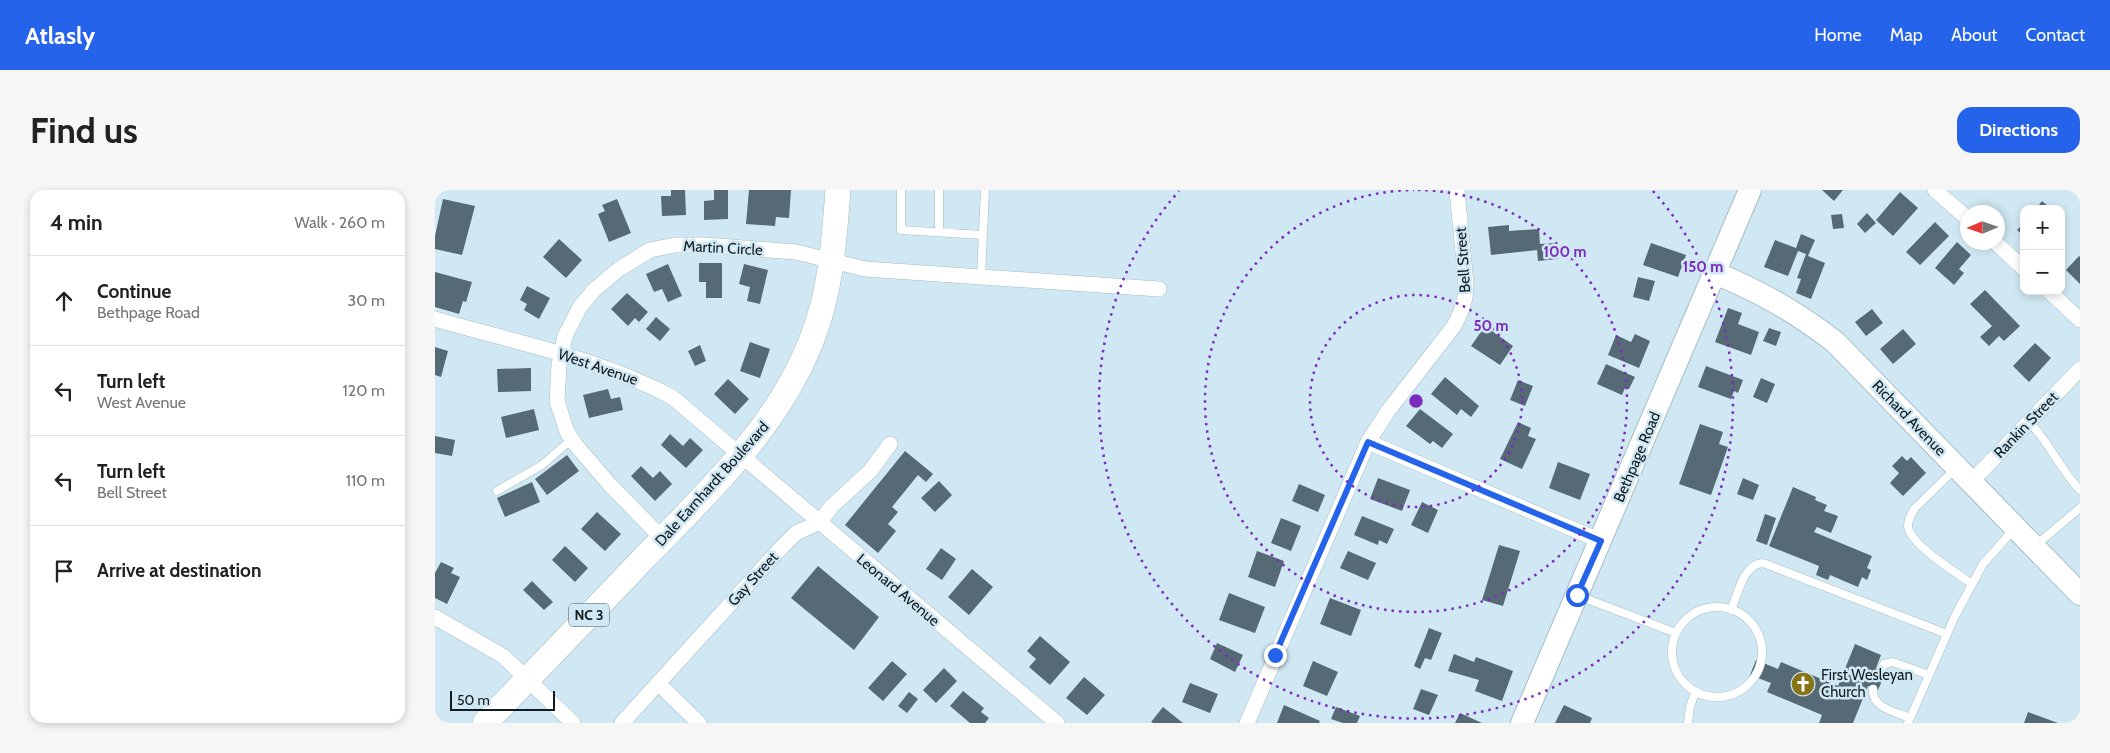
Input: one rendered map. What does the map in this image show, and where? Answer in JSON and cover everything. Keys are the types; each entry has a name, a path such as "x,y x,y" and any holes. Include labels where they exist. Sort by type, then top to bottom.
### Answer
{"main road":[{"name":"Dale Earnhardt Boulevard","path":"485,723 663,539 760,434 789,390 812,339 823,307 832,262 838,190"},
{"name":"Bethpage Road","path":"1522,723 1750,190"},
{"name":"Richard Avenue","path":"1715,273 1745,285 1797,313 1835,342 2080,594"}],"street":[{"name":"Bell Street","path":"1247,723 1368,442 1388,411 1454,326 1463,310 1466,299 1466,284 1457,190"},
{"path":"1935,190 1960,212"},
{"name":"Martin Circle","path":"663,539 610,485 572,439 562,418 557,400 559,365 569,324 594,290 619,269 650,250 675,245 705,245 796,252 865,270 1159,290"},
{"path":"2004,250 2020,265"},
{"path":"2053,295 2080,320"},
{"name":"West Avenue","path":"435,319 561,353 636,378 672,397 741,456"},
{"name":"Rankin Street","path":"1964,474 2029,422 2080,368"},
{"path":"1368,442 1601,541"},
{"name":"Gay Street","path":"622,723 781,548 796,533 820,522 831,507 871,470 891,444"},
{"name":"Leonard Avenue","path":"741,456 1057,723"},
{"path":"435,617 503,656 573,723"},
{"path":"659,684 699,723"}],"lane":[{"path":"901,190 901,230 983,235"},
{"path":"939,190 939,232"},
{"path":"981,278 985,190"},
{"path":"2029,422 2041,434 2065,474 2080,490"},
{"path":"497,491 542,464 572,439"},
{"path":"1964,474 1915,508 1910,514 1908,527 1924,549 1972,584"},
{"path":"2034,547 2080,508"},
{"path":"1873,689 1877,703 1909,720 1947,634 1983,564 2016,528"},
{"path":"1731,610 1747,572 1754,564 1763,563 1947,634"},
{"path":"1577,595 1676,633"},
{"path":"1709,608 1731,610 1749,620 1757,632 1762,646 1761,661 1756,674 1747,686 1726,697 1713,697 1696,692 1682,680 1676,669 1672,657 1676,633 1684,621 1696,612 1709,608"},
{"path":"1881,669 1884,664 1893,662 1929,675"},
{"path":"1688,723 1690,706 1696,692"}],"building":[{"path":"671,190 685,190 686,215 662,216 661,196 671,196"},
{"path":"714,190 728,190 728,219 704,220 704,201 714,200"},
{"path":"749,190 791,190 789,218 776,217 775,226 746,224"},
{"path":"1822,190 1843,190 1834,201"},
{"path":"1900,192 1918,208 1893,236 1876,220"},
{"path":"443,199 475,206 462,255 435,249 435,236"},
{"path":"617,199 631,233 609,242 598,214 605,211 602,205"},
{"path":"1867,213 1876,223 1865,233 1857,224"},
{"path":"1842,214 1844,228 1833,229 1831,215"},
{"path":"1935,222 1949,236 1920,265 1906,252"},
{"path":"1509,225 1509,231 1539,229 1540,244 1557,243 1558,259 1538,261 1537,250 1491,255 1488,227"},
{"path":"1801,234 1815,240 1808,256 1825,263 1811,299 1796,293 1801,279 1797,278 1806,254 1798,251 1788,276 1764,267 1775,240 1796,248"},
{"path":"559,239 582,260 566,278 543,257"},
{"path":"1957,242 1960,245 1960,250 1966,250 1971,255 1959,269 1964,273 1954,285 1935,268"},
{"path":"1651,243 1686,255 1678,277 1643,265"},
{"path":"2080,257 2080,284 2066,270"},
{"path":"699,263 722,263 722,298 706,298 706,282 699,282"},
{"path":"668,264 682,296 668,302 662,289 654,292 646,274"},
{"path":"744,264 768,270 760,304 747,301 750,287 739,284"},
{"path":"435,272 472,282 466,302 463,301 459,314 435,307"},
{"path":"1638,277 1655,281 1649,301 1633,297"},
{"path":"527,286 550,298 539,319 524,310 527,304 520,300"},
{"path":"1985,290 2020,326 2004,341 1999,336 1989,346 1980,337 1992,326 1970,304"},
{"path":"627,293 648,312 639,322 635,318 628,326 611,309"},
{"path":"1728,308 1742,313 1738,324 1759,332 1751,355 1715,342"},
{"path":"1872,309 1883,323 1866,336 1855,322"},
{"path":"656,317 670,329 660,341 646,329"},
{"path":"1485,326 1513,346 1500,365 1471,346"},
{"path":"1769,328 1781,332 1776,346 1763,341"},
{"path":"1903,329 1916,344 1893,364 1880,349"},
{"path":"1635,334 1650,341 1639,368 1608,355 1616,335 1631,342"},
{"path":"750,342 770,349 760,378 740,371"},
{"path":"2035,343 2051,358 2029,382 2013,366"},
{"path":"700,345 706,361 695,366 688,351"},
{"path":"435,347 448,351 441,377 435,375"},
{"path":"1606,364 1635,377 1629,389 1625,388 1622,395 1597,384"},
{"path":"1706,366 1743,380 1738,393 1734,391 1731,399 1698,387"},
{"path":"531,368 531,391 498,392 497,369"},
{"path":"1445,377 1479,406 1471,417 1461,409 1457,415 1431,394"},
{"path":"1761,378 1775,384 1767,403 1753,397"},
{"path":"728,379 749,399 735,414 714,394"},
{"path":"1518,380 1533,386 1525,406 1510,400"},
{"path":"608,389 611,399 620,397 623,410 589,418 583,395"},
{"path":"534,409 539,430 506,438 501,417"},
{"path":"1420,409 1453,434 1442,448 1433,441 1430,444 1406,426"},
{"path":"1518,422 1531,428 1528,436 1536,439 1522,469 1500,459"},
{"path":"1700,424 1723,432 1719,444 1728,447 1711,495 1679,484"},
{"path":"670,434 683,446 690,438 703,450 686,468 661,445"},
{"path":"435,436 455,440 452,456 435,453"},
{"path":"905,451 933,474 926,482 918,475 892,507 898,512 888,524 896,531 878,553 845,525"},
{"path":"567,455 579,471 547,495 535,479"},
{"path":"1902,456 1907,461 1911,457 1926,473 1903,496 1890,483 1899,473 1892,466"},
{"path":"1558,462 1590,474 1580,500 1549,488"},
{"path":"641,466 653,478 660,471 672,484 655,501 631,476"},
{"path":"1378,478 1410,490 1402,511 1370,499"},
{"path":"1743,478 1759,485 1753,500 1737,494"},
{"path":"939,481 952,495 935,512 921,498"},
{"path":"532,482 540,502 505,517 497,498"},
{"path":"1299,484 1325,495 1318,512 1292,501"},
{"path":"1793,487 1816,497 1815,500 1827,505 1824,511 1838,516 1831,533 1817,527 1814,532 1872,556 1867,568 1871,570 1867,580 1862,577 1858,587 1830,575 1828,580 1816,575 1819,566 1769,546"},
{"path":"1422,502 1438,510 1428,533 1411,525"},
{"path":"597,512 621,534 605,551 581,529"},
{"path":"1765,514 1776,518 1767,545 1756,541"},
{"path":"1362,516 1394,529 1387,544 1379,540 1378,545 1354,535"},
{"path":"1281,518 1301,526 1291,551 1271,543"},
{"path":"1499,545 1520,551 1503,606 1482,600"},
{"path":"565,546 588,568 575,582 552,560"},
{"path":"941,548 956,559 942,580 926,569"},
{"path":"1257,551 1284,561 1275,587 1248,577"},
{"path":"1348,551 1376,563 1368,580 1340,568"},
{"path":"441,562 454,568 451,573 460,577 447,604 435,598 435,573"},
{"path":"818,566 879,617 854,650 791,598"},
{"path":"972,569 993,587 969,615 948,597"},
{"path":"532,581 553,602 544,610 523,590"},
{"path":"1229,593 1265,607 1255,633 1219,620"},
{"path":"1330,598 1361,610 1351,636 1320,624"},
{"path":"1429,628 1442,633 1431,660 1425,658 1420,669 1414,666"},
{"path":"1040,636 1070,662 1050,685 1029,667 1036,659 1027,651"},
{"path":"1217,643 1243,655 1235,672 1210,659"},
{"name":"First Wesleyan Church","path":"1855,644 1881,655 1876,668 1886,672 1878,690 1868,686 1853,723 1819,723 1822,715 1767,692 1771,683 1750,675 1756,660 1778,669 1781,662 1838,686"},
{"path":"1454,654 1474,662 1476,657 1513,671 1502,701 1475,691 1479,680 1448,671"},
{"path":"892,661 907,674 883,701 868,688"},
{"path":"1313,661 1338,672 1327,696 1303,686"},
{"path":"944,668 957,681 936,703 923,690"},
{"path":"1084,677 1105,695 1087,715 1066,698"},
{"path":"1190,683 1218,694 1210,713 1182,702"},
{"path":"1421,689 1438,695 1429,715 1413,709"},
{"path":"963,691 984,708 981,712 989,718 985,723 970,723 950,706"},
{"path":"909,692 918,699 907,713 898,706"},
{"path":"1284,705 1320,721 1319,723 1277,723"},
{"path":"1564,705 1592,718 1590,723 1555,723"},
{"path":"1163,707 1183,723 1151,722"},
{"path":"1336,707 1360,716 1357,723 1343,723 1331,719"},
{"path":"2028,712 2058,723 2024,723"},
{"path":"1460,713 1482,723 1455,723"}],"place":[{"name":"First Wesleyan Church","path":"1803,684"}],"route":[{"path":"1275,655 1368,442 1601,541 1577,595"}]}
